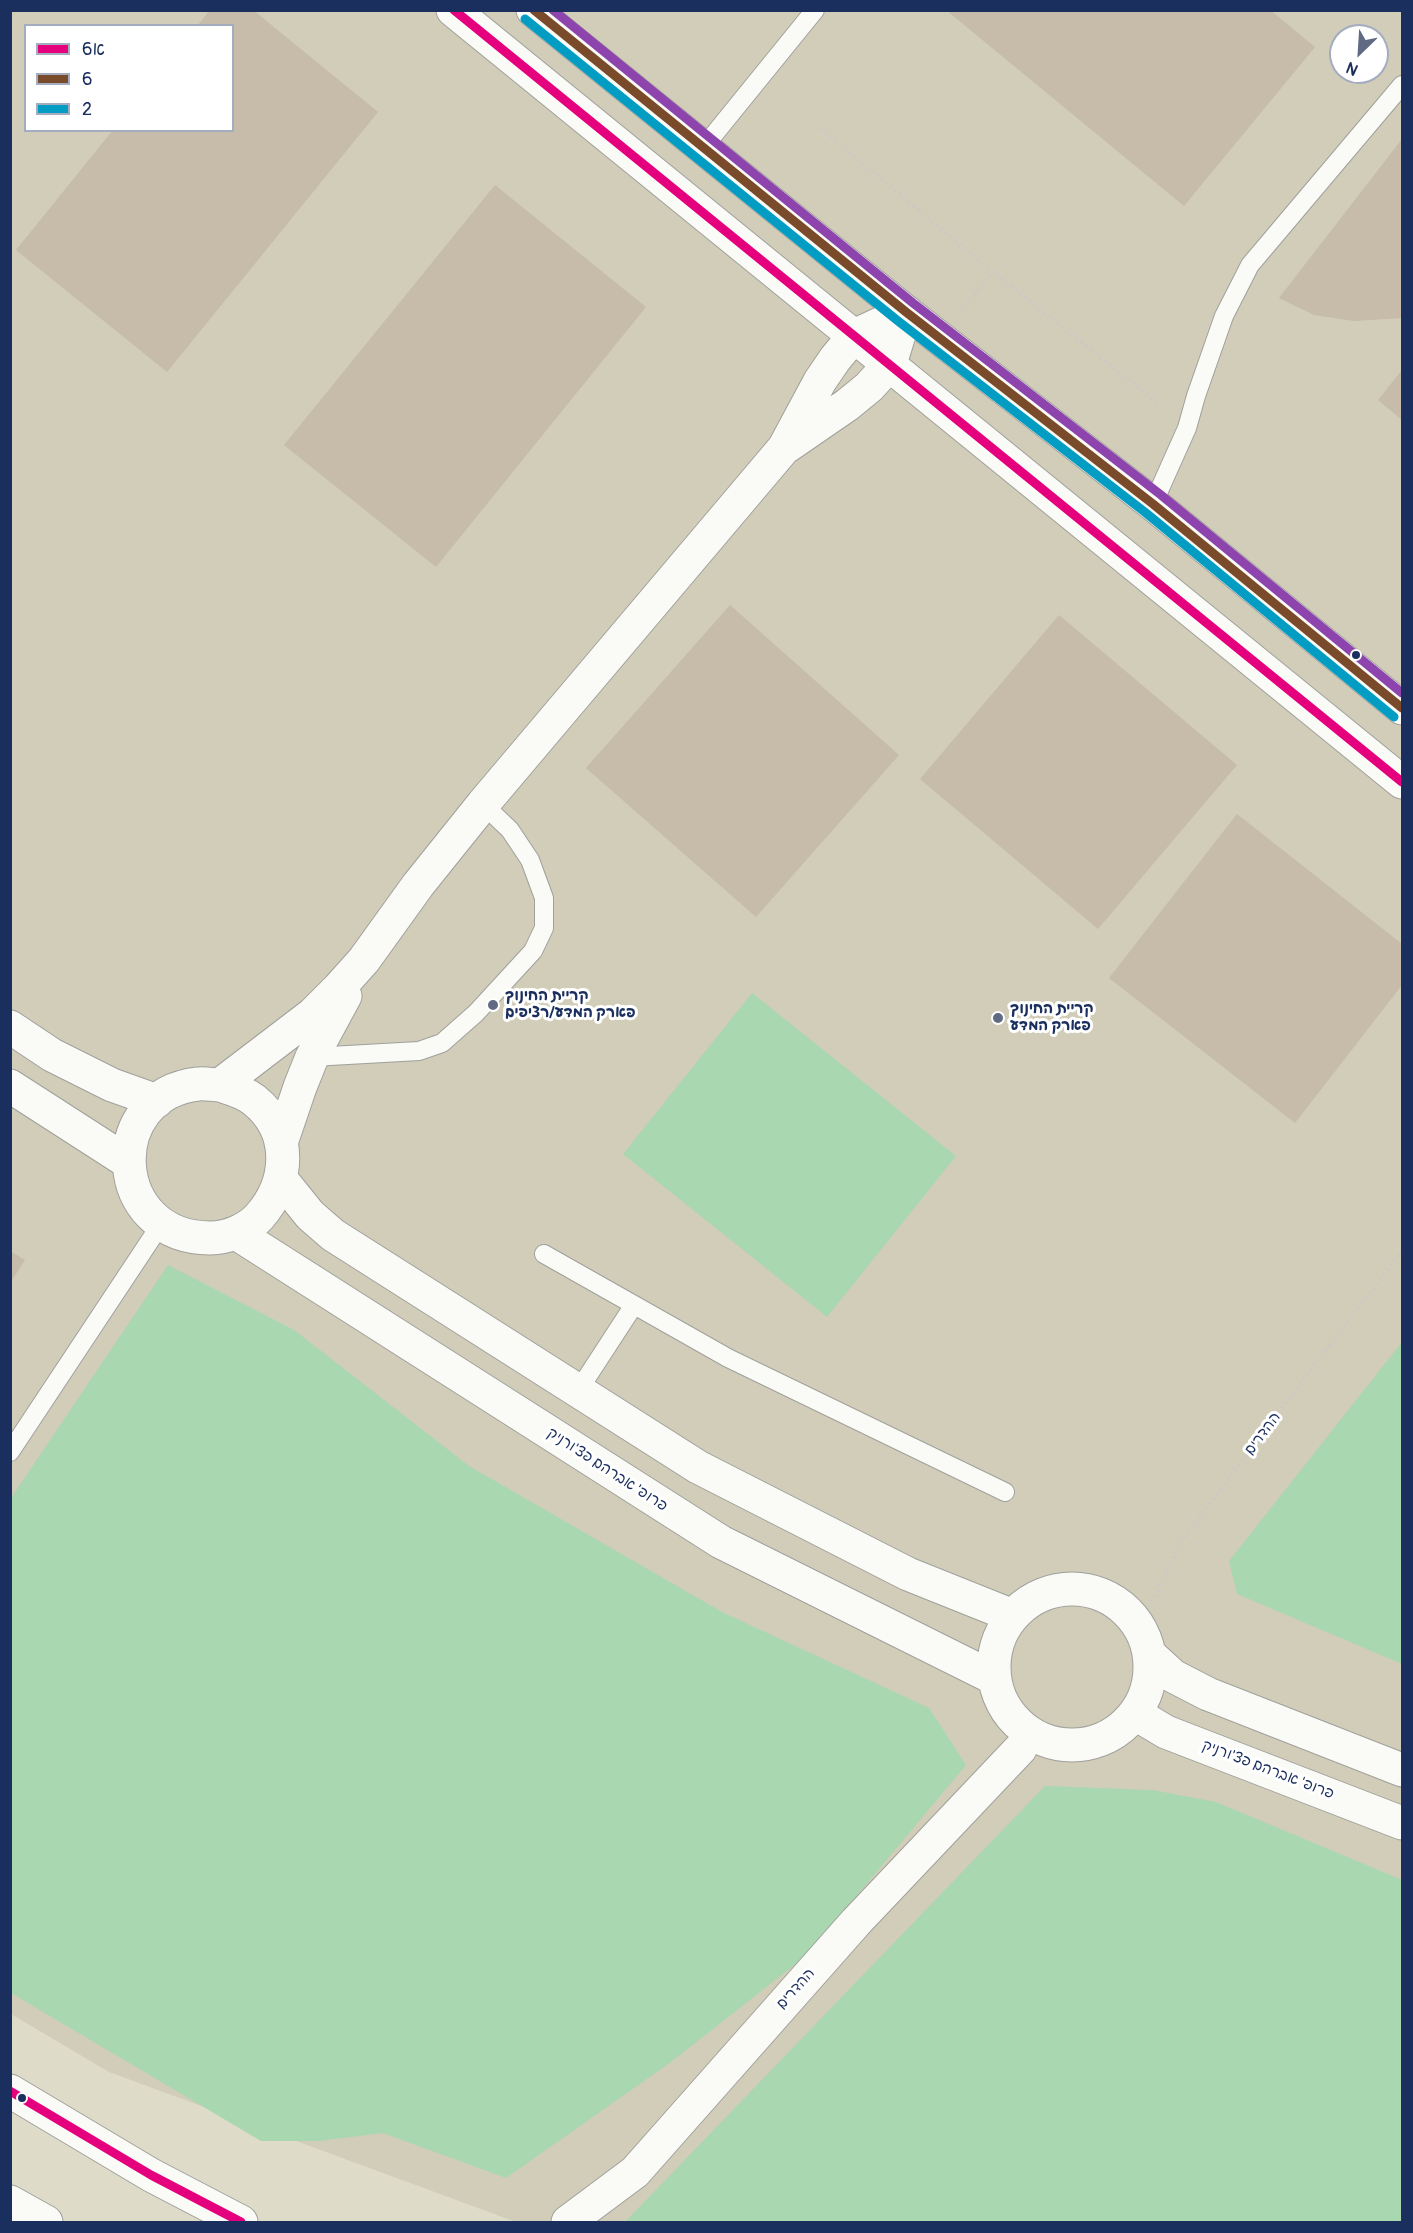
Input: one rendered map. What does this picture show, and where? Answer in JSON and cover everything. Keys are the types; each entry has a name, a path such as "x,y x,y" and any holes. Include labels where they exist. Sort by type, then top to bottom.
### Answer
{"street":[{"path":"453,10 1402,782"},
{"path":"534,10 906,312 1153,504 1402,708"},
{"path":"281,1143 312,1057 364,960 418,885 483,804 784,448 820,381 854,336 906,312"},
{"path":"784,448 847,405 869,387 890,364 906,312"},
{"path":"220,1085 313,1014 364,960"},
{"path":"10,1028 52,1055 112,1085 157,1101"},
{"path":"198,1084 220,1085 237,1091 259,1105 275,1126 284,1161 281,1179 272,1201 256,1220 236,1233 217,1238 198,1238 179,1234 161,1224 144,1207 132,1186 128,1162 130,1144 145,1113 157,1101 177,1089 198,1084"},
{"path":"10,1086 128,1162"},
{"path":"281,1179 310,1215 333,1235 698,1467 908,1574 1013,1616"},
{"name":"פרופ' אברהם פצ'ורניק","path":"236,1233 721,1542 994,1678"},
{"path":"1144,1641 1150,1676 1146,1695 1136,1714 1120,1730 1100,1741 1077,1745 1054,1743 1032,1735 1014,1720 1002,1701 994,1678 994,1656 1000,1634 1013,1616 1039,1597 1054,1591 1078,1589 1102,1595 1123,1608 1144,1641 1173,1676 1208,1694 1402,1770"},
{"name":"פרופ' אברהם פצ'ורניק","path":"1136,1714 1166,1732 1402,1822"},
{"name":"ההדרים","path":"568,2223 635,2172 856,1922 1020,1749"},
{"path":"10,2091 151,2175 240,2223"},
{"path":"10,2202 46,2223"}],"lane":[{"path":"703,148 815,10"},
{"path":"1153,504 1187,428 1224,316 1250,265 1402,85"},
{"path":"312,1057 419,1051 442,1043 476,1013 533,951 544,928 544,898 530,860 510,830 483,804"},
{"path":"10,1452 161,1224"},
{"path":"544,1254 728,1358 1005,1492"},
{"path":"578,1391 634,1305"}],"path":[{"path":"821,129 971,254 1162,406"},
{"path":"959,311 994,272"},
{"name":"ההדרים","path":"1144,1641 1180,1543 1402,1250"}],"shaded area":[{"path":"11,11 1402,11 1402,2222 516,2222 109,2072 11,2014"}],"green space":[{"path":"752,993 956,1156 827,1317 623,1154"},
{"path":"168,1265 294,1330 469,1466 722,1612 929,1708 966,1765 807,1955 671,2062 506,2178 383,2133 318,2141 261,2141 11,1993 11,1498"},
{"path":"1402,1342 1402,1664 1237,1594 1229,1561"},
{"path":"1045,1786 1152,1790 1216,1802 1402,1880 1402,2222 625,2222"}],"building":[{"path":"210,10 253,10 378,112 167,372 16,250 111,132 234,132 234,24 199,24"},
{"path":"946,10 1270,10 1315,47 1184,206"},
{"path":"1402,139 1402,318 1354,321 1314,315 1279,298"},
{"path":"495,185 646,307 436,567 284,445"},
{"path":"1402,370 1402,420 1378,400"},
{"path":"730,605 899,755 756,917 586,768"},
{"path":"1059,615 1237,765 1098,929 920,779"},
{"path":"1237,814 1402,944 1402,985 1295,1123 1109,978"},
{"path":"10,1251 25,1260 10,1283"}],"transit line":[{"name":"6א","path":"454,10 1402,782"},
{"name":"6","path":"534,10 906,312 1153,504 1402,708"},
{"path":"553,10 913,303 1161,495 1402,693"},
{"name":"2","path":"525,19 898,321 1146,513 1394,717"},
{"name":"6א","path":"10,2091 151,2175 241,2222"}],"place":[{"name":"קריית החינוך פארק המדע/רציפים","path":"493,1005"},
{"name":"קריית החינוך פארק המדע","path":"998,1018"}]}
